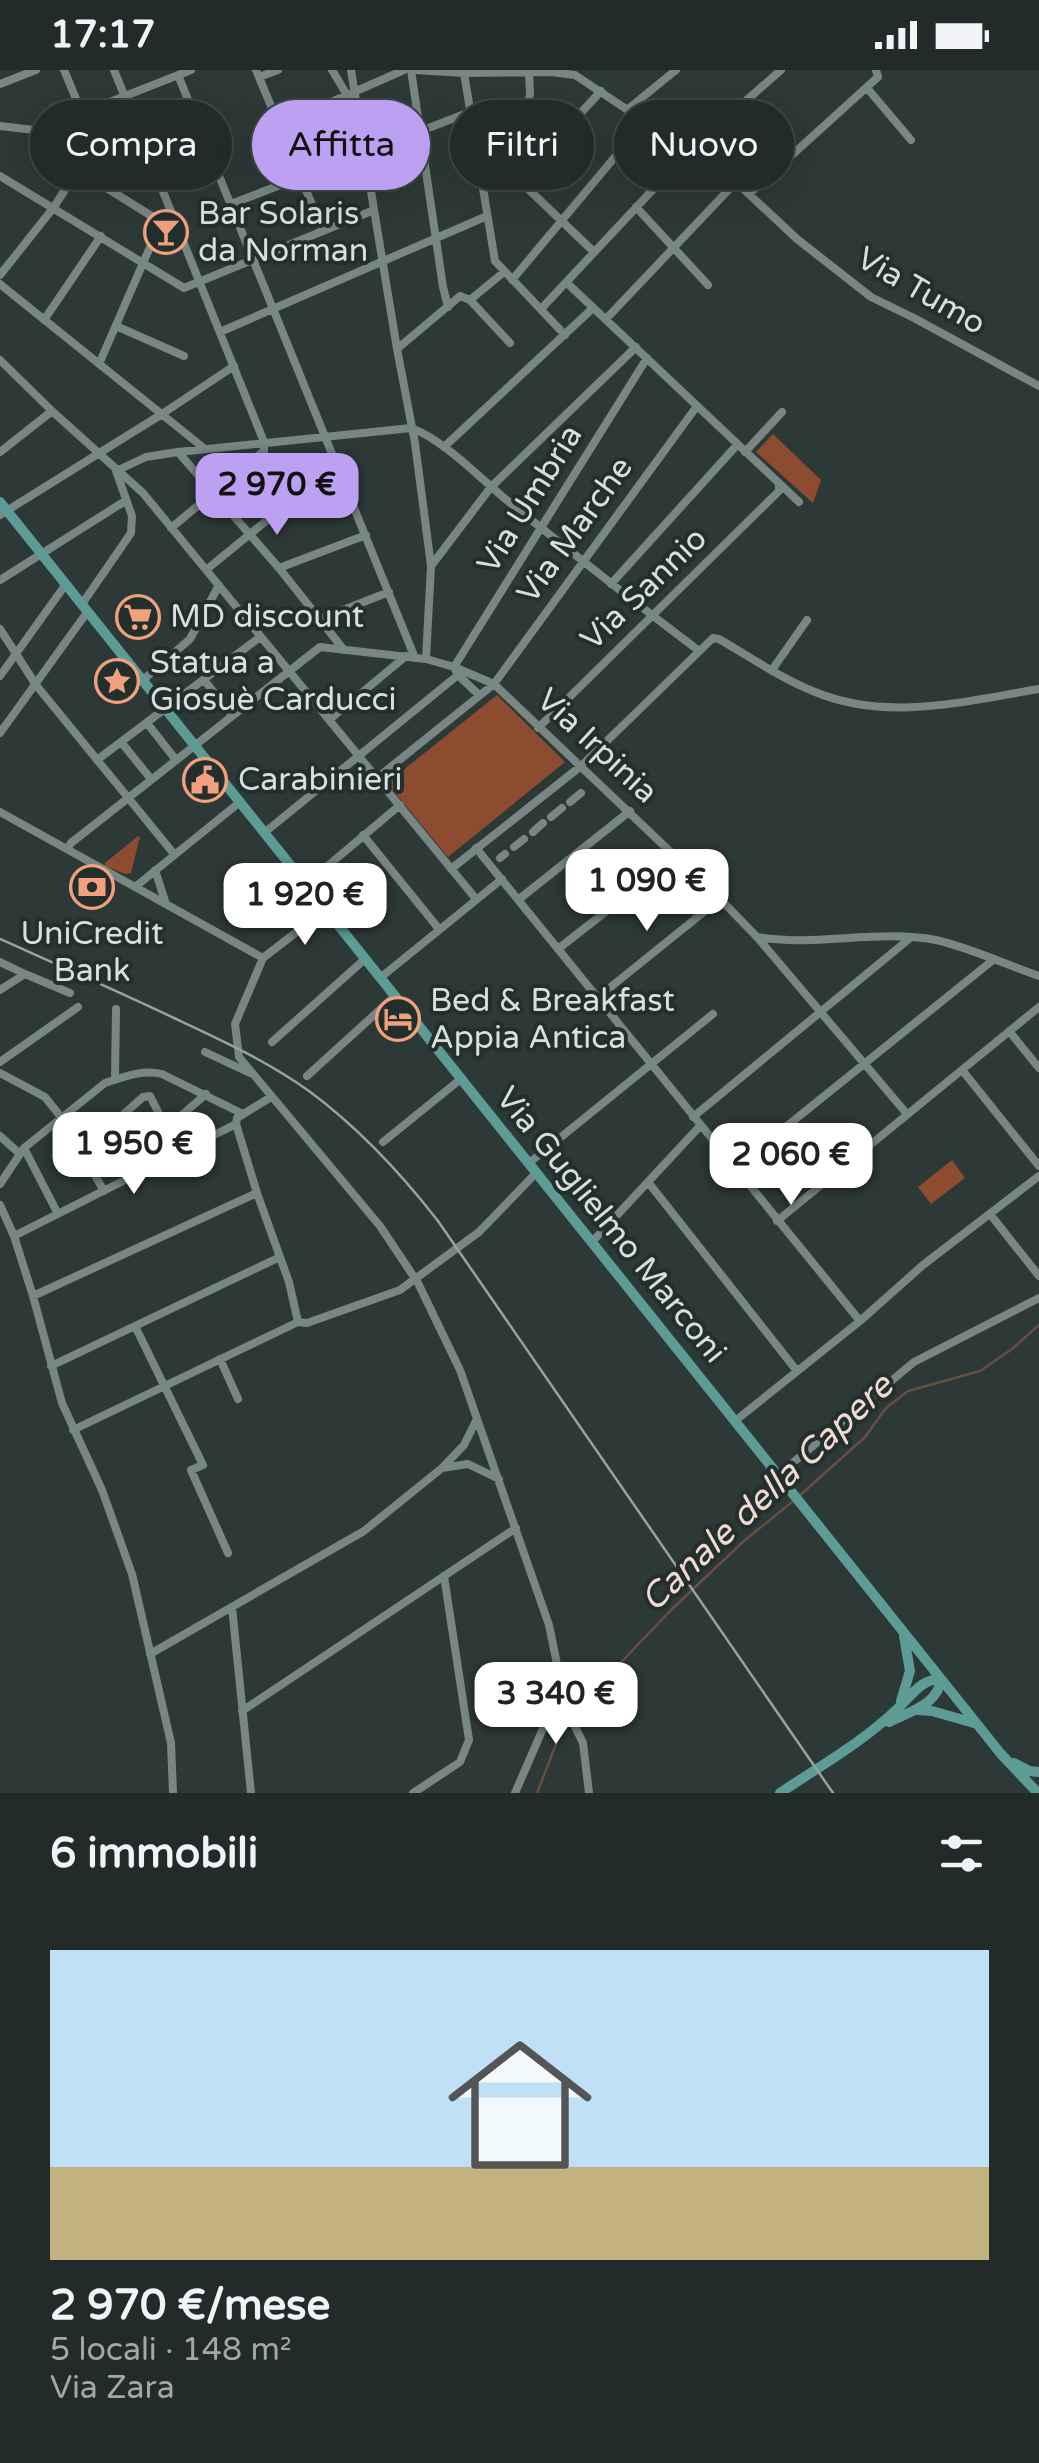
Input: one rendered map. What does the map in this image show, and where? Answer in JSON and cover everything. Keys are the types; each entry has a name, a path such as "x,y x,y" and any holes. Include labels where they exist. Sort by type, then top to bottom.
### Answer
{"main road":[{"name":"Via Guglielmo Marconi","path":"2,509 144,680 1001,1754 1036,1791"},
{"path":"899,1708 910,1671 902,1630"},
{"path":"780,1793 874,1729 922,1682 941,1679 940,1691 933,1700 874,1729"},
{"path":"912,1710 932,1711 977,1724"},
{"path":"1001,1754 1020,1768 1039,1773 1034,1784 1036,1791"}],"street":[{"path":"0,84 36,70"},
{"path":"64,70 82,114 191,70"},
{"path":"114,70 127,100"},
{"path":"269,100 258,73 278,70"},
{"path":"332,70 351,94"},
{"path":"350,70 352,100"},
{"path":"337,100 411,70 416,100"},
{"name":"Via Tumo","path":"411,70 574,73 615,100"},
{"path":"637,100 664,74 676,70"},
{"path":"747,100 781,70"},
{"path":"749,194 867,88 878,77 876,70"},
{"path":"528,100 529,72"},
{"path":"464,73 468,100"},
{"path":"178,75 188,100"},
{"path":"867,88 911,140"},
{"path":"592,100 601,90"},
{"path":"0,126 30,130"},
{"path":"512,280 614,158"},
{"path":"0,176 184,288 374,210"},
{"path":"0,275 65,190"},
{"path":"110,190 161,222"},
{"path":"163,190 264,442 264,451 171,528"},
{"path":"225,190 389,592 410,657"},
{"path":"231,204 267,190"},
{"path":"306,190 323,231"},
{"path":"371,190 415,442 431,566 426,659"},
{"path":"429,190 448,307"},
{"path":"484,190 495,261 566,335"},
{"path":"530,190 594,252"},
{"path":"541,309 652,190"},
{"path":"606,319 728,190"},
{"name":"Via Tumo","path":"745,190 845,279 871,297 1039,386"},
{"path":"636,207 708,285"},
{"path":"98,364 161,222 172,214"},
{"path":"220,332 488,216"},
{"path":"44,320 101,236"},
{"path":"470,300 504,272"},
{"path":"567,283 798,502"},
{"path":"0,284 205,448"},
{"path":"397,349 460,296 470,300 510,342"},
{"path":"444,447 593,308"},
{"path":"116,326 184,356"},
{"path":"431,566 492,488 636,347"},
{"name":"Via Umbria","path":"264,833 456,671 646,358"},
{"path":"0,360 4,371 143,493 476,899"},
{"path":"2,509 98,454 234,366"},
{"name":"Via Marche","path":"376,778 494,684 698,406"},
{"path":"0,452 52,411"},
{"path":"612,584 741,448 782,412"},
{"path":"116,471 146,457 205,448 411,428 444,447 698,650"},
{"path":"178,452 344,650"},
{"path":"206,570 337,463"},
{"path":"0,733 36,685 131,533 132,516 116,471"},
{"name":"Via Sannio","path":"538,728 779,491 779,484"},
{"path":"0,580 122,502"},
{"path":"279,568 366,535"},
{"path":"0,676 66,584"},
{"path":"144,680 190,638 219,585"},
{"path":"320,620 389,592"},
{"path":"772,670 807,620"},
{"path":"0,629 36,685 174,854"},
{"path":"97,760 260,637"},
{"path":"452,869 581,766 713,638 815,692 875,708 914,709 1039,689"},
{"path":"67,849 320,647 426,659 494,684"},
{"path":"329,720 410,657"},
{"path":"456,671 480,695"},
{"path":"204,680 232,715"},
{"name":"Via Irpinia","path":"494,684 720,898 907,1114"},
{"path":"147,723 176,760"},
{"path":"121,742 150,779"},
{"path":"570,802 597,780"},
{"path":"135,886 240,802"},
{"path":"305,885 400,805"},
{"path":"551,817 562,808"},
{"path":"518,900 630,811"},
{"path":"0,812 262,958"},
{"path":"532,832 543,824"},
{"path":"363,835 439,929"},
{"path":"514,847 524,838"},
{"path":"476,848 860,1320"},
{"path":"558,949 676,856"},
{"path":"155,870 166,904"},
{"path":"380,978 502,879"},
{"path":"597,998 720,898"},
{"path":"325,910 262,958 235,1024 239,1056 380,1226 418,1283 460,1370 549,1625 566,1708 584,1743 589,1793"},
{"path":"757,937 781,942 936,940 1039,976"},
{"path":"693,1117 910,938"},
{"path":"272,1042 365,959"},
{"path":"735,1168 993,960"},
{"path":"0,962 70,993"},
{"path":"0,990 25,974"},
{"path":"306,1076 395,996"},
{"path":"0,1062 78,1007"},
{"path":"777,1221 1039,1007"},
{"path":"115,1079 116,1009"},
{"path":"74,1430 298,1322 306,1323 386,1296 414,1279 465,1243 504,1208 533,1168 713,1014"},
{"path":"1009,1031 1039,1068"},
{"path":"205,1052 254,1075"},
{"path":"962,1070 1039,1166"},
{"path":"0,1184 22,1151 60,1117 115,1079 149,1071 162,1074 243,1114"},
{"path":"0,1073 45,1097 104,1191"},
{"path":"383,1142 462,1078"},
{"path":"167,1128 206,1094"},
{"path":"81,1152 143,1097 150,1096 178,1153"},
{"path":"271,1097 243,1114 236,1124 289,1282 298,1322"},
{"path":"14,1236 236,1124"},
{"path":"592,1242 700,1126"},
{"path":"0,1136 22,1151 58,1214"},
{"path":"735,1420 923,1265 1039,1176"},
{"path":"648,1182 798,1370"},
{"path":"33,1296 257,1193"},
{"path":"0,1205 14,1236 51,1366 132,1574 171,1742 173,1793"},
{"path":"990,1214 1039,1276"},
{"path":"51,1366 280,1257"},
{"path":"778,1475 914,1362 1039,1298"},
{"path":"135,1326 203,1465 191,1470 228,1553"},
{"path":"220,1359 238,1399"},
{"path":"150,1654 364,1532 442,1468 464,1445 478,1419"},
{"path":"442,1468 468,1464 500,1480"},
{"path":"242,1710 516,1528"},
{"path":"414,1793 460,1762 469,1740 444,1576"},
{"path":"232,1607 252,1793"},
{"path":"516,1793 561,1686"}],"shaded area":[{"path":"773,434 821,480 813,503 756,452"},
{"path":"497,695 565,762 448,857 387,783"},
{"path":"138,836 131,873 105,866 105,863"},
{"path":"952,1160 965,1178 931,1204 918,1187"}],"waterway":[{"name":"Canale della Capere","path":"798,1497 865,1437 886,1408 908,1391 980,1371 1039,1325"},
{"name":"Canale della Capere","path":"537,1793 565,1721 671,1610 792,1502"}],"railway":[{"path":"0,939 260,1061 309,1091 378,1152 438,1221 833,1793"}],"place":[{"name":"Bar Solaris da Norman","path":"166,232"},
{"name":"MD discount","path":"138,617"},
{"name":"Statua a Giosuè Carducci","path":"117,681"},
{"name":"Carabinieri","path":"205,780"},
{"name":"UniCredit Bank","path":"92,887"},
{"name":"Bed & Breakfast Appia Antica","path":"398,1019"}]}
